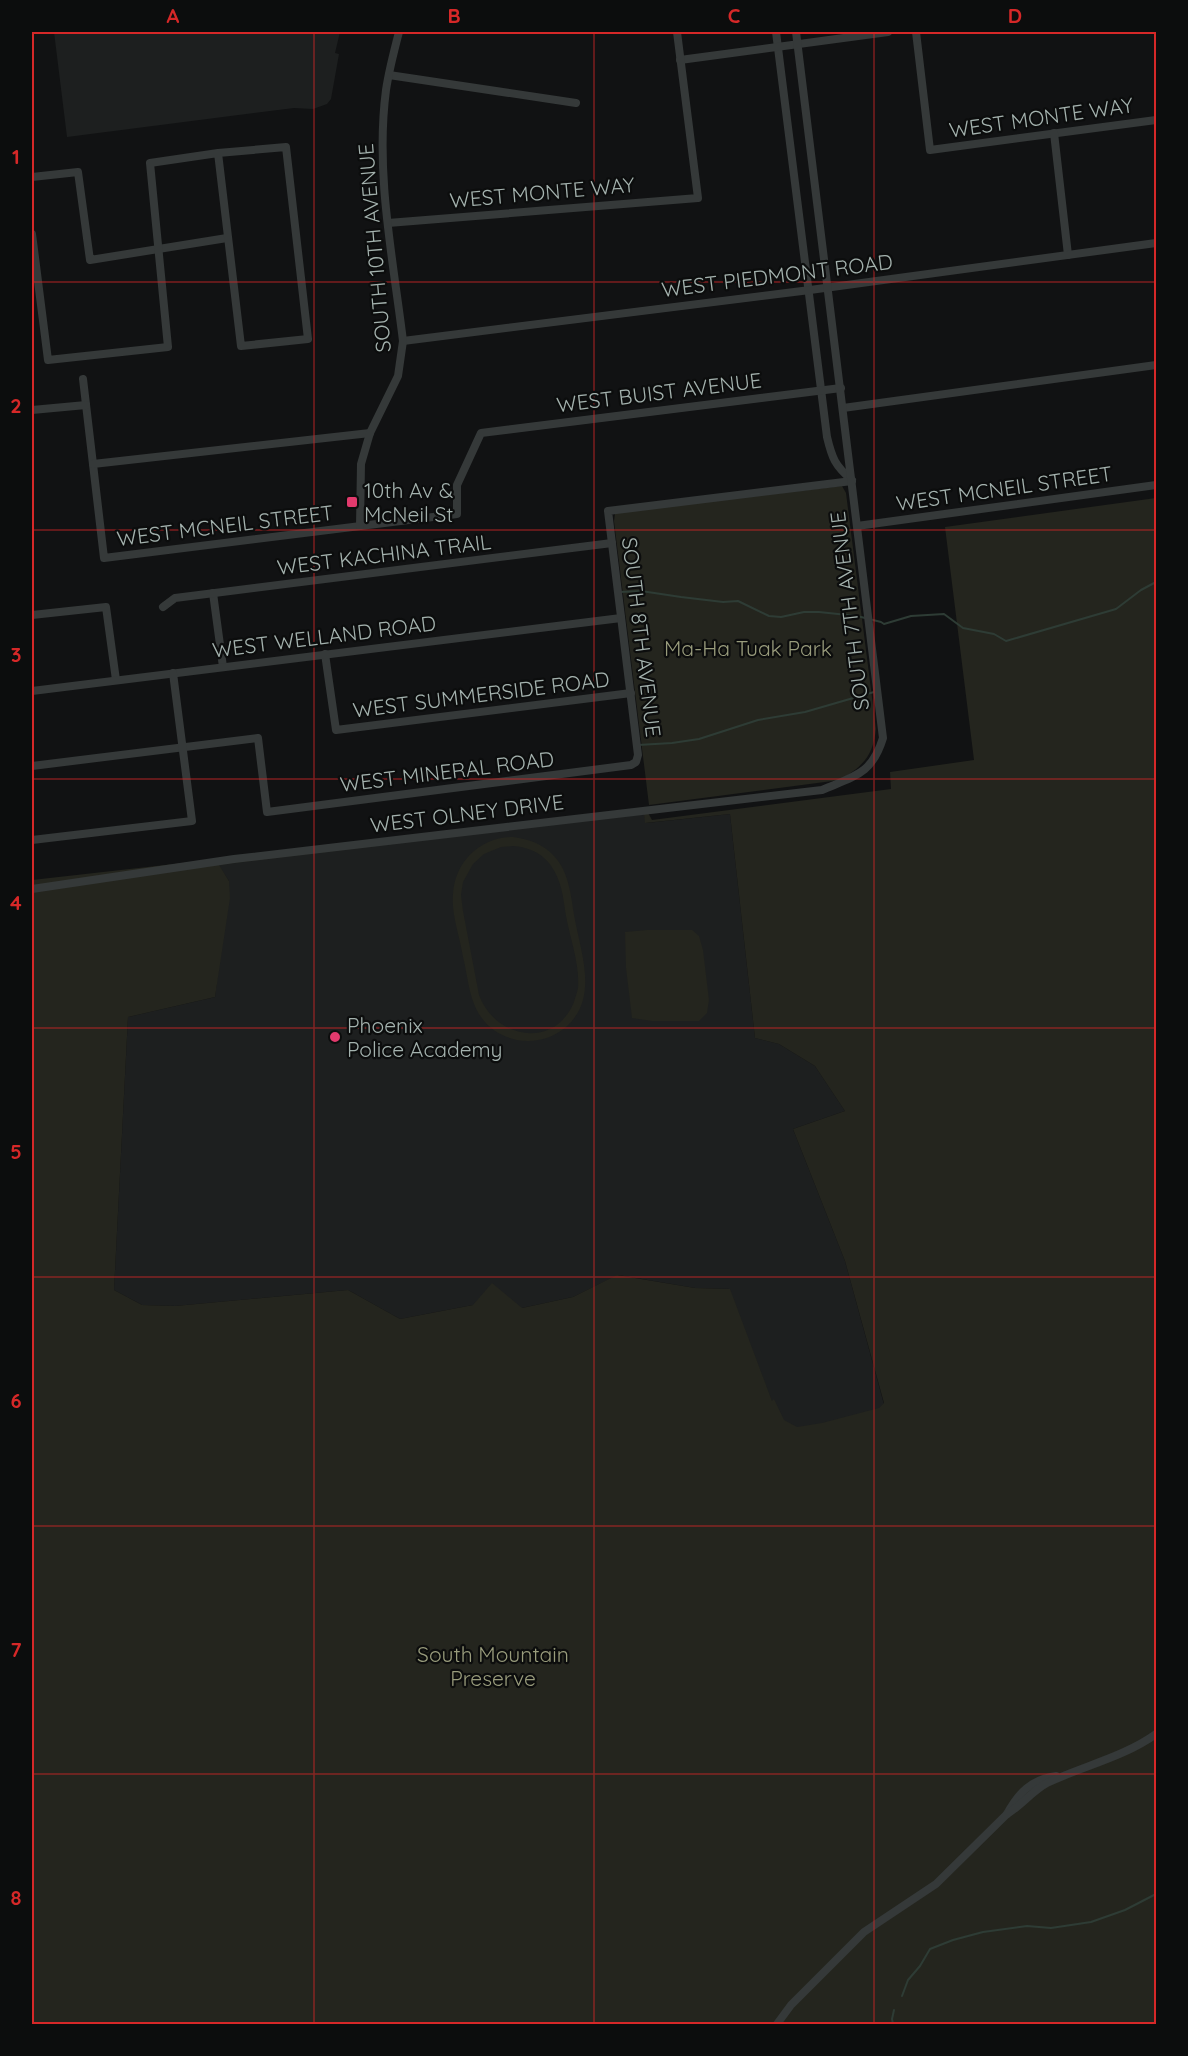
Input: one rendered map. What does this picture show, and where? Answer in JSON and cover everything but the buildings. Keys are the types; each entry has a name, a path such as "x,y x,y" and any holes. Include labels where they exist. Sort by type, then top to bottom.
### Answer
{"street":[{"name":"SOUTH 10TH AVENUE","path":"360,526 362,464 370,433 398,376 403,340 384,186 383,139 389,75 399,32"},
{"path":"677,32 680,60 888,32"},
{"name":"SOUTH 7TH AVENUE","path":"776,32 827,437 838,469 852,480"},
{"name":"SOUTH 7TH AVENUE","path":"796,32 883,738"},
{"name":"WEST MONTE WAY","path":"916,32 930,150 1156,120"},
{"name":"WEST MONTE WAY","path":"388,223 698,198 680,60"},
{"path":"389,75 576,103"},
{"path":"1054,134 1068,255"},
{"path":"32,234 48,360 168,347 150,163 218,153 286,147 308,339 241,346 218,153"},
{"path":"32,177 78,172 90,260 227,238"},
{"name":"WEST PIEDMONT ROAD","path":"403,340 810,290 1156,243"},
{"path":"843,408 1156,366"},
{"path":"83,379 93,464 370,433"},
{"name":"WEST BUIST AVENUE","path":"457,514 457,485 481,433 841,388"},
{"path":"32,410 86,405"},
{"name":"WEST MCNEIL STREET","path":"93,464 104,558 457,514"},
{"name":"SOUTH 8TH AVENUE","path":"631,765 636,762 638,755 608,511 852,480"},
{"name":"WEST MCNEIL STREET","path":"857,526 1156,485"},
{"name":"WEST KACHINA TRAIL","path":"163,606 175,598 612,543"},
{"path":"213,593 223,667"},
{"path":"32,615 106,607 116,680"},
{"name":"WEST WELLAND ROAD","path":"32,691 621,618"},
{"name":"WEST SUMMERSIDE ROAD","path":"325,654 336,730 631,693"},
{"path":"32,840 192,822 174,674"},
{"name":"WEST MINERAL ROAD","path":"183,747 258,738 267,812 631,765"},
{"name":"WEST OLNEY DRIVE","path":"32,889 234,859 822,790 861,774 878,755 883,738"},
{"path":"32,766 183,747"},
{"path":"777,2025 791,2005 864,1932 936,1884 1007,1814 1040,1788 1066,1774 1131,1748 1156,1734"}],"shaded area":[{"path":"54,32 340,32 335,53 339,54 331,99 327,104 313,109 294,108 67,137"},
{"path":"644,813 646,823 730,814 755,1038 779,1044 815,1066 845,1111 793,1129 845,1261 885,1408 785,1436 729,1289 695,1288 618,1275 573,1297 522,1308 473,1305 400,1319 348,1290 175,1306 142,1305 114,1290 128,1017 215,997 229,881 218,865"}],"green space":[{"name":"Ma-Ha Tuak Park","path":"842,486 846,493 876,729 875,738 866,759 840,780 649,805 614,521 615,514"},
{"name":"South Mountain Preserve","path":"1156,498 1156,2024 32,2024 32,880 647,811 652,820 891,789 890,772 974,760 945,527","holes":["644,814 645,823 730,814 755,1038 779,1044 815,1066 845,1111 793,1129 845,1261 884,1403 879,1408 797,1427 784,1420 774,1399 772,1401 730,1289 695,1288 617,1275 573,1297 522,1308 492,1283 473,1305 400,1319 348,1290 175,1306 142,1305 114,1290 128,1017 215,997 230,898 229,881 219,865"]},
{"path":"513,837 535,843 550,852 559,863 569,886 584,962 585,990 576,1016 566,1027 538,1040 521,1041 508,1037 490,1027 481,1017 471,996 454,917 455,882 464,861 480,846 501,838","holes":["513,846 528,849 542,856 556,875 560,884 578,970 577,992 565,1017 554,1027 540,1032 526,1033 512,1029 498,1022 487,1010 479,995 463,911 461,895 463,882 473,864 484,854 501,847"]},
{"path":"692,930 699,936 709,1000 707,1013 699,1021 652,1021 632,1018 626,968 625,932"}],"waterway":[{"path":"620,592 641,591 723,602 738,601 769,616 781,617 804,612 819,612 857,616 884,624 911,616 944,614 963,628 994,634 1006,641 1116,609 1156,582"},
{"path":"638,745 699,739 758,720 805,712 874,692"},
{"path":"902,1996 908,1980 930,1949 983,1932 1027,1926 1051,1928 1091,1922 1125,1910 1156,1894"},
{"path":"893,2024 894,2010"}],"place":[{"name":"10th Av & McNeil St","path":"352,502"},
{"name":"Phoenix Police Academy","path":"335,1037"}]}
